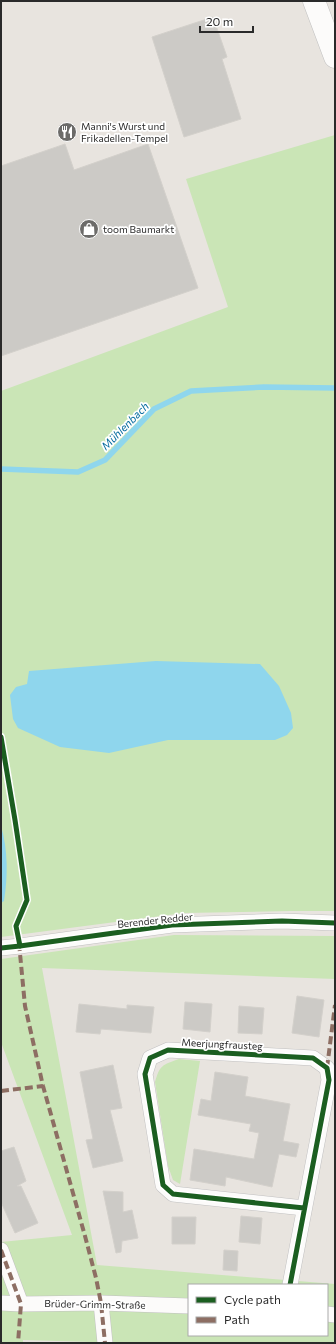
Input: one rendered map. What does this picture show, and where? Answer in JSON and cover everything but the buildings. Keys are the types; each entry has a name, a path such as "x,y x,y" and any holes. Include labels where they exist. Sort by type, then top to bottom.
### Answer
{"street":[{"path":"314,1 335,57"},
{"name":"Berender Redder","path":"1,948 172,925 282,922 335,923"},
{"name":"Meerjungfrausteg","path":"290,1284 329,1080 327,1068 314,1058 168,1050 150,1058 145,1074 163,1184 173,1194 304,1208"},
{"path":"1,1250 21,1304"},
{"name":"Brüder-Grimm-Straße","path":"1,1303 101,1303 188,1306"},
{"path":"101,1303 105,1343"}],"green space":[{"path":"335,135 335,911 184,913 1,937 1,391 228,307 186,179"},
{"path":"174,935 335,936 335,979 42,968 97,1265 335,1284 335,1343 126,1343 23,1340 23,1343 1,1343 1,1242 72,1235 1,1042 1,959"},
{"path":"179,1059 200,1061 180,1184 173,1180 168,1166 155,1082 158,1072 162,1066"}],"water":[{"path":"156,661 260,664 279,686 291,713 293,728 287,735 275,740 168,740 109,753 60,747 18,728 13,719 10,695 16,687 27,684 29,671"},
{"path":"1,826 5,844 7,873 4,901 1,903"}],"waterway":[{"name":"Mühlenbach","path":"1,469 78,472 105,460 154,409 191,391 264,387 335,388"}],"marked path":[{"path":"19,943 25,1006 43,1086 96,1278 101,1303 105,1343"},
{"path":"327,1068 335,1005"},
{"path":"1,1091 43,1086"},
{"path":"1,1250 21,1304 18,1343"}],"cycle path":[{"path":"1,737 27,900 16,926 20,946"},
{"path":"1,948 172,925 282,921 335,923"},
{"path":"290,1284 329,1080 327,1068 313,1058 168,1050 150,1058 145,1074 163,1185 173,1194 304,1208"}],"place":[{"name":"Manni's Wurst und Frikadellen-Tempel","path":"67,132"},
{"name":"toom Baumarkt","path":"89,229"}]}
